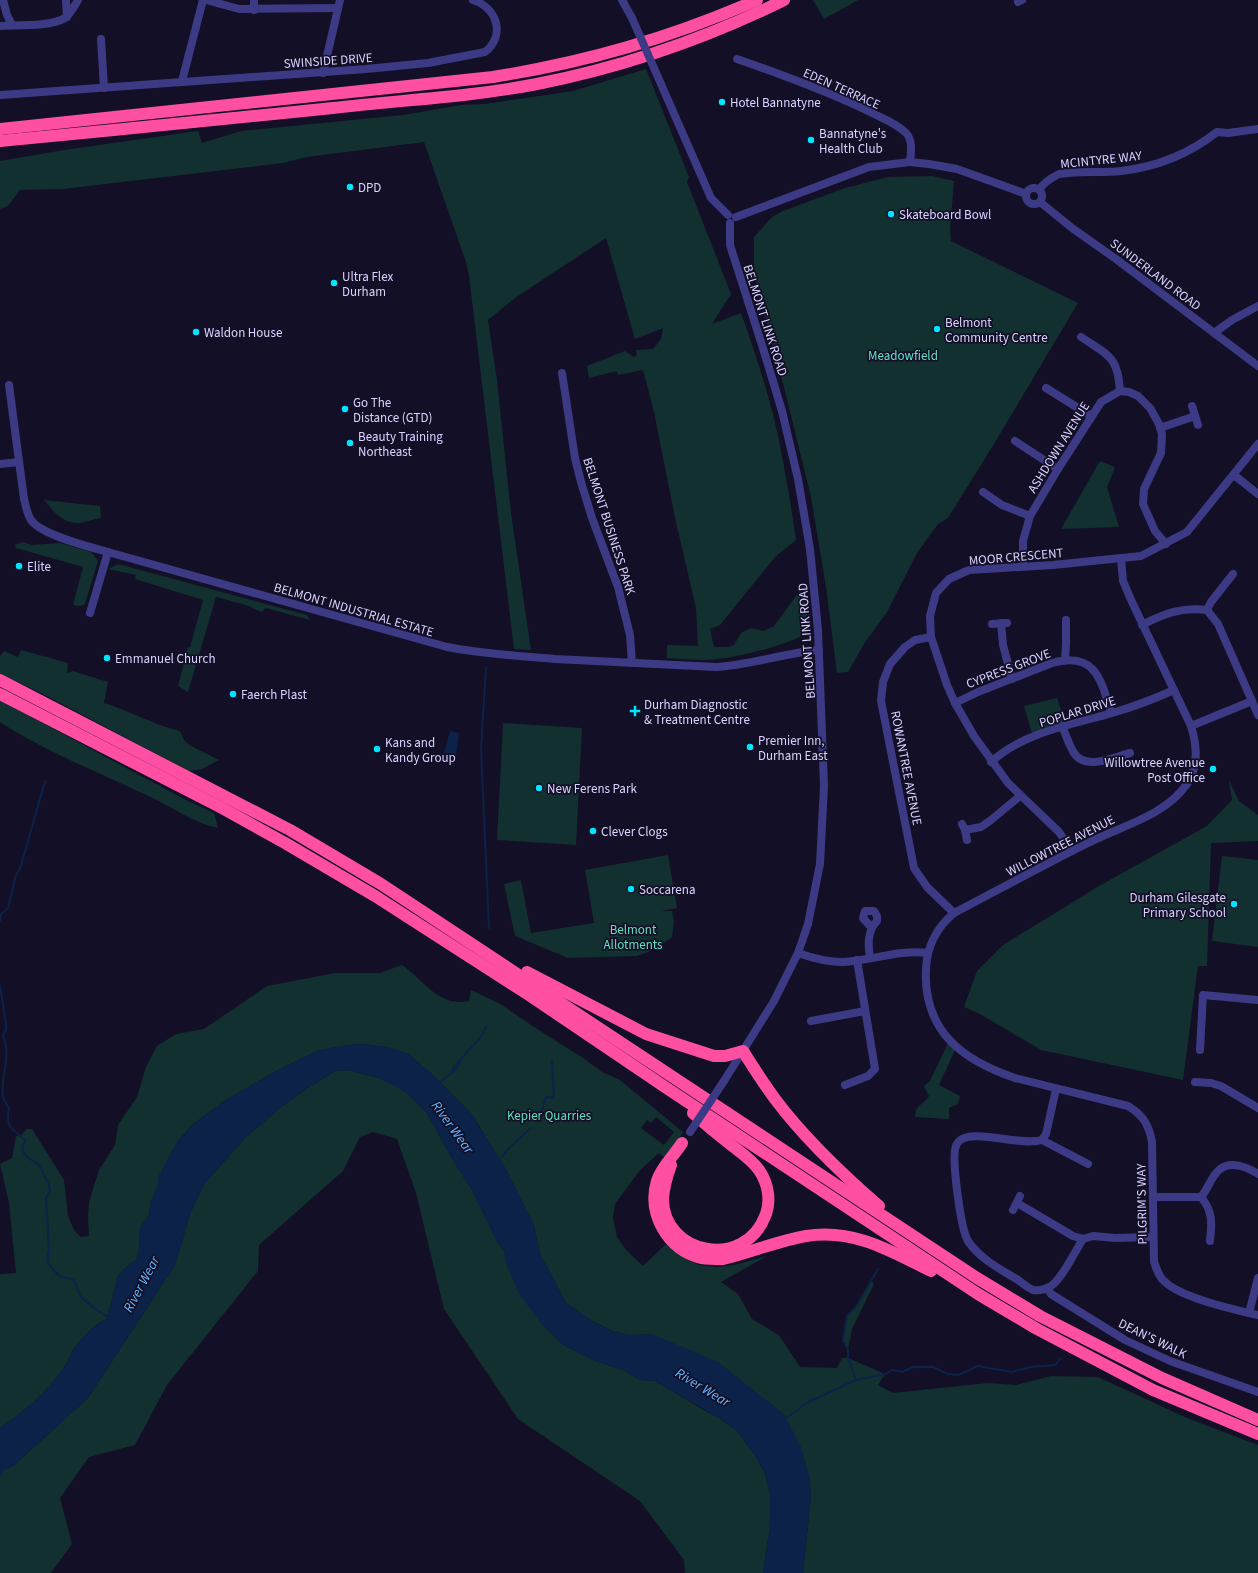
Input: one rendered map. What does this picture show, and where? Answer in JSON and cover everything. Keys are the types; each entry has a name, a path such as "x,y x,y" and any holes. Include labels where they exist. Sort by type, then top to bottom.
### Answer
{"highway":[{"path":"0,128 493,78 571,63 648,42 708,21 757,0"},
{"path":"0,141 495,90 535,84 613,66 652,55 727,27 784,0"},
{"path":"0,124 59,123"},
{"path":"0,148 60,135"},
{"path":"0,680 290,830 381,884 917,1239 977,1278 1040,1316 1162,1378 1258,1420"},
{"path":"0,694 222,808 285,842 375,896 528,995 668,1090 978,1294 1037,1330 1153,1390 1258,1434"},
{"path":"448,928 525,971 646,1034 714,1056 725,1056 742,1051 775,1100 825,1156 852,1183 917,1239"},
{"path":"668,1090 710,1129 750,1160 759,1170 766,1182 768,1195 767,1209 763,1222 755,1233 744,1242 732,1248 718,1251 704,1249 691,1244 680,1236 671,1225 666,1213 663,1199 664,1186 674,1155"},
{"path":"682,1143 664,1166 657,1180 654,1192 654,1203 661,1227 678,1246 688,1252 700,1258 723,1259 806,1236 836,1234 851,1236 879,1245 978,1294"}],"street":[{"path":"3,0 7,15 12,25"},
{"path":"66,0 67,17"},
{"path":"0,26 50,22 67,17 78,0"},
{"path":"182,81 205,0 239,9 254,10 339,4 323,73"},
{"path":"254,0 254,10"},
{"name":"SWINSIDE DRIVE","path":"0,95 182,81 323,73 428,63 485,52 490,48 494,40 497,30 495,19 489,9 481,3 473,0"},
{"path":"622,0 632,18 711,198 732,218 869,167 910,162 957,169 1026,194"},
{"path":"101,39 104,88"},
{"name":"EDEN TERRACE","path":"737,59 803,83 857,106 896,126 905,132 908,137 910,144 910,162"},
{"name":"MCINTYRE WAY","path":"1039,190 1043,184 1059,174 1120,171 1142,168 1190,150 1206,141 1217,132 1228,133 1258,129"},
{"path":"1036,188 1039,190 1042,197 1040,202 1030,204 1026,200 1026,194 1030,189 1036,188"},
{"name":"SUNDERLAND ROAD","path":"1040,202 1072,228 1116,259 1258,366"},
{"name":"BELMONT LINK ROAD","path":"682,1143 724,1081 774,1002 798,953 814,901 821,850 824,786 819,650 811,555 798,479 780,404 730,245 732,218"},
{"path":"1214,333 1232,320 1258,306"},
{"path":"1081,337 1107,355 1114,363 1119,376 1120,391 1130,392 1138,396 1150,408 1160,428 1162,434 1161,453 1144,489 1143,504 1154,531 1166,544"},
{"name":"BELMONT BUSINESS PARK","path":"562,373 570,430 581,482 592,518 618,587 630,635 632,663"},
{"name":"BELMONT INDUSTRIAL ESTATE","path":"9,385 27,512 31,521 38,527 52,534 108,552 447,648 501,655 716,667 731,666 797,652 819,650"},
{"path":"1046,388 1091,416"},
{"name":"ASHDOWN AVENUE","path":"1023,566 1023,541 1030,516 1101,402 1120,391"},
{"path":"1192,406 1198,425"},
{"path":"1160,428 1195,416"},
{"path":"1015,441 1058,469"},
{"name":"MOOR CRESCENT","path":"1072,851 1059,832 1020,796 991,762 955,703 946,685 930,637 930,616 936,593 949,579 969,570 1141,556 1187,532 1234,476 1258,444"},
{"path":"0,464 19,462"},
{"path":"1234,476 1258,494"},
{"path":"983,492 1002,505 1030,516"},
{"path":"90,613 108,552"},
{"name":"WILLOWTREE AVENUE","path":"1056,1088 1026,1081 998,1072 975,1060 961,1050 946,1036 937,1025 931,1010 926,976 928,953 932,940 939,928 954,913 1072,851 1156,811 1170,803 1187,784 1194,769 1196,751 1195,738 1191,726 1142,625 1123,581 1121,558"},
{"path":"1207,610 1232,573"},
{"path":"1142,625 1176,610 1207,610 1218,624 1258,715"},
{"path":"1064,659 1066,644 1066,620"},
{"path":"992,624 1004,623 1003,645 1012,679"},
{"name":"ROWANTREE AVENUE","path":"930,637 915,640 905,647 890,664 883,682 881,701 914,868 927,887 954,913"},
{"name":"CYPRESS GROVE","path":"955,703 973,694 1064,659 1079,660 1095,669 1111,713"},
{"name":"POPLAR DRIVE","path":"991,762 1011,747 1033,737 1062,726 1134,706 1174,690"},
{"path":"1191,726 1252,701"},
{"path":"1062,726 1074,753 1081,759 1090,762 1103,760 1130,752"},
{"path":"967,840 964,827 981,826 991,820 1020,796"},
{"path":"870,958 868,944 871,927"},
{"path":"798,953 810,958 831,962 857,960 918,951 928,953"},
{"path":"845,1085 868,1076 875,1070 857,960"},
{"path":"1200,1050 1203,995 1258,1000"},
{"path":"811,1021 865,1012"},
{"path":"1195,1082 1211,1083 1221,1086 1258,1106"},
{"path":"1056,1088 1046,1134 1042,1140 1035,1142 972,1136 961,1139 956,1145 954,1158 961,1222 968,1240 976,1251 988,1262 1033,1290 1043,1290 1057,1280 1082,1239"},
{"name":"PILGRIM'S WAY","path":"1056,1088 1128,1106 1138,1111 1149,1128 1152,1142 1154,1262 1159,1275 1165,1282 1180,1292 1258,1315"},
{"path":"1042,1140 1088,1164"},
{"path":"1202,1197 1219,1170 1227,1165 1233,1164 1258,1174"},
{"path":"1153,1197 1202,1197"},
{"path":"1202,1197 1210,1209 1212,1216 1210,1241"},
{"path":"1017,1203 1073,1236 1082,1239 1093,1236 1115,1238 1153,1237"},
{"path":"1249,1313 1258,1278"},
{"name":"DEAN'S WALK","path":"1047,1288 1051,1294 1125,1340 1170,1361 1258,1392"}],"green space":[{"path":"813,0 858,0 824,19"},
{"path":"646,69 689,177 687,182 731,294 712,324 741,313 758,363 777,430 796,540 776,556 720,625 710,629 714,647 729,647 734,645 741,633 751,628 764,631 774,626 805,584 808,623 805,634 785,643 743,654 707,660 667,658 667,645 698,646 696,608 675,518 654,412 643,370 618,375 617,371 589,378 587,366 625,351 634,357 637,355 636,350 653,349 661,339 663,328 635,339 606,238 515,298 488,320 497,380 511,513 531,650 514,649 469,276 466,262 424,142 307,157 283,163 63,189 20,190 8,206 0,209 0,161 64,150 198,131 202,143 241,131 403,115 461,105 485,104 573,91"},
{"name":"Meadowfield","path":"932,176 954,181 950,230 951,241 1078,303 948,518 938,524 917,553 887,612 864,644 848,672 837,673 826,587 811,497 784,387 758,291 754,265 754,237 772,217 783,211 845,188 888,177"},
{"path":"1100,461 1115,467 1107,487 1119,527 1061,529"},
{"path":"44,500 100,506 101,518 74,523 59,516"},
{"path":"23,542 31,545 60,543 91,552 98,561 85,604 81,606 73,605 83,567 16,548 15,545"},
{"path":"118,564 307,615 310,620 266,608 261,612 246,605 216,597 188,692 178,686 188,647 190,647 203,600 135,579 136,575 108,569"},
{"path":"21,650 68,663 67,673 73,671 108,682 104,703 180,731 184,740 189,745 219,760 202,769 189,771 41,693 0,674 0,656 4,651 18,657"},
{"path":"1057,698 1066,725 1033,737 1024,706"},
{"path":"0,700 184,799 214,813 218,828 200,823 151,797 55,753 18,733 0,722"},
{"name":"New Ferens Park","path":"503,723 582,728 576,845 497,840"},
{"path":"1229,780 1239,801 1258,815 1258,841 1211,843 1207,966 1198,966 1183,1080 1041,1050 980,1014 964,1007 977,971 1003,945 1099,886 1207,826 1232,800"},
{"name":"Belmont Allotments","path":"668,855 677,908 661,911 672,911 674,921 672,937 656,949 637,956 568,958 515,936 504,884 521,880 531,933 594,923 585,870"},
{"path":"1222,856 1258,860 1258,947 1212,941"},
{"name":"Kepier Quarries","path":"402,965 432,991 449,1000 458,1002 469,1001 471,990 502,1005 602,1072 620,1080 683,1132 666,1159 659,1153 640,1170 615,1204 613,1218 617,1237 627,1251 643,1266 666,1244 691,1261 714,1267 739,1264 767,1256 721,1282 738,1294 752,1319 779,1335 800,1367 837,1368 842,1358 848,1358 885,1374 878,1385 893,1393 988,1383 1016,1385 1051,1376 1098,1377 1187,1418 1258,1445 1258,1573 803,1573 811,1495 809,1475 652,1334 631,1335 615,1332 592,1321 565,1302 540,1253 533,1223 508,1173 473,1116 439,1081 409,1054 386,1047 364,1044 319,1050 280,1069 224,1101 192,1125 178,1141 158,1178 158,1186 151,1201 149,1215 140,1228 137,1259 125,1268 118,1276 107,1319 94,1327 82,1339 74,1349 59,1375 51,1384 18,1415 0,1428 0,1274 16,1273 9,1203 0,1164 12,1158 16,1136 20,1136 27,1129 32,1129 64,1180 68,1216 74,1230 81,1237 89,1236 89,1202 99,1170 115,1145 118,1125 137,1097 146,1067 157,1046 176,1034 204,1029 267,986 335,973 380,973","holes":["656,1117 674,1132 664,1145 641,1128 647,1120 651,1123"]},
{"path":"948,1043 955,1050 939,1085 960,1096 958,1104 949,1108 949,1119 915,1117 918,1107 929,1096 924,1086 930,1081"},
{"path":"348,1070 391,1083 407,1093 426,1112 457,1167 471,1188 498,1243 505,1253 507,1266 540,1322 562,1344 595,1361 623,1370 640,1380 655,1381 719,1418 736,1430 756,1457 765,1473 770,1495 770,1526 763,1573 685,1573 684,1560 640,1501 518,1419 444,1309 416,1193 397,1139 373,1132 360,1137 343,1171 259,1245 258,1271 167,1385 135,1445 89,1457 60,1498 72,1544 51,1573 0,1573 0,1477 4,1470 13,1466 88,1398 175,1265 190,1214 204,1184 246,1137 285,1104 335,1071"},
{"path":"871,1280 874,1284 852,1329 848,1349 843,1341 847,1316 856,1307"}],"water":[{"path":"450,731 459,733 455,764 442,761"},
{"name":"River Wear","path":"364,1044 386,1047 409,1054 439,1081 473,1116 508,1173 533,1223 540,1253 565,1302 592,1321 615,1332 631,1335 652,1334 718,1362 784,1414 801,1447 809,1475 811,1495 803,1573 763,1573 770,1526 770,1495 765,1473 756,1457 736,1430 719,1418 655,1381 640,1380 623,1370 595,1361 562,1344 540,1322 519,1294 507,1266 505,1253 498,1243 471,1188 457,1167 426,1112 407,1093 391,1084 375,1077 348,1070 335,1071 285,1104 246,1137 204,1184 190,1214 175,1265 88,1398 13,1466 4,1470 0,1477 0,1428 18,1415 51,1384 59,1375 74,1349 82,1339 107,1319 118,1276 125,1268 137,1259 140,1228 149,1215 151,1201 158,1186 158,1178 178,1141 192,1125 224,1101 280,1069 319,1050"}],"waterway":[{"path":"486,667 481,749 489,928"},
{"path":"0,921 1,914 8,908 16,875 20,869 45,781"},
{"path":"0,986 6,1024 6,1030 3,1035 6,1051 3,1097 9,1108 9,1124 16,1133 25,1140 22,1150 27,1157 39,1165 49,1185 50,1191 46,1198 49,1250 47,1262 59,1276 74,1280 82,1298 110,1319"},
{"path":"438,1084 456,1069 461,1059 480,1038 487,1026"},
{"path":"451,1074 453,1068 460,1060"},
{"path":"539,1118 546,1097 554,1098 552,1060"},
{"path":"499,1161 508,1149 531,1128"},
{"path":"856,1380 848,1358 848,1349 843,1341 847,1316 856,1307 878,1269"},
{"path":"784,1419 806,1403 856,1380 885,1374 892,1370 902,1372 913,1367 933,1367 948,1374 958,1375 978,1366 1012,1372 1030,1367 1055,1365 1061,1358"}],"place":[{"name":"Hotel Bannatyne","path":"722,102"},
{"name":"Bannatyne's Health Club","path":"811,140"},
{"name":"DPD","path":"350,187"},
{"name":"Skateboard Bowl","path":"891,214"},
{"name":"Ultra Flex Durham","path":"334,283"},
{"name":"Belmont Community Centre","path":"937,329"},
{"name":"Waldon House","path":"196,332"},
{"name":"Go The Distance (GTD)","path":"345,409"},
{"name":"Beauty Training Northeast","path":"350,443"},
{"name":"Elite","path":"19,566"},
{"name":"Emmanuel Church","path":"107,658"},
{"name":"Faerch Plast","path":"233,694"},
{"name":"Durham Diagnostic & Treatment Centre","path":"635,711"},
{"name":"Premier Inn, Durham East","path":"750,747"},
{"name":"Kans and Kandy Group","path":"377,749"},
{"name":"Willowtree Avenue Post Office","path":"1213,769"},
{"name":"New Ferens Park","path":"539,788"},
{"name":"Clever Clogs","path":"593,831"},
{"name":"Soccarena","path":"631,889"},
{"name":"Durham Gilesgate Primary School","path":"1234,904"}]}
